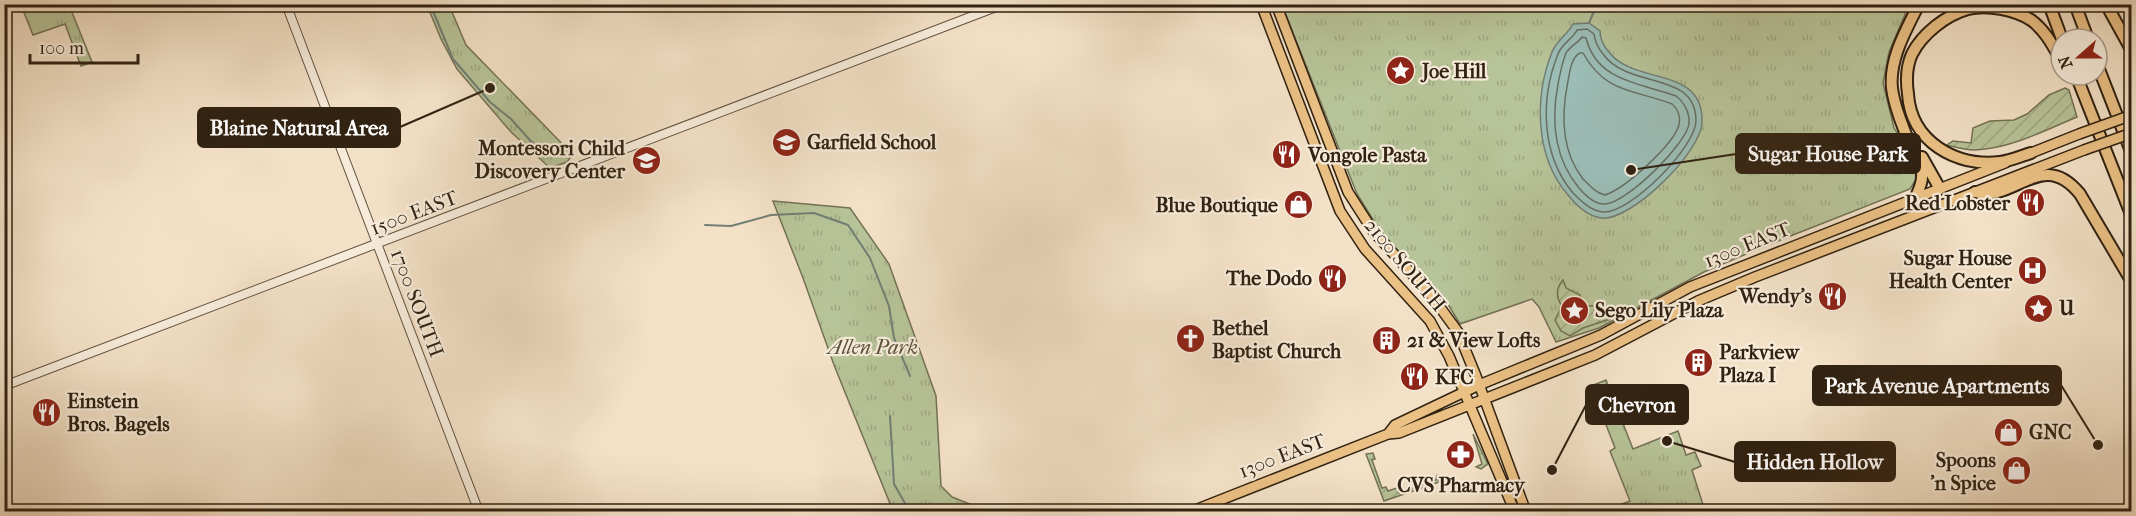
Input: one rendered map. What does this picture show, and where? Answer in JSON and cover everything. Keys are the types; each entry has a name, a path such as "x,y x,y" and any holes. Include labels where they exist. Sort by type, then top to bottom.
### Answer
{"highway":[{"path":"1915,199 1923,175 1906,135 1892,88 1899,44 1918,4"},
{"path":"2049,4 2058,27"},
{"path":"2075,4 2084,27"},
{"path":"2106,4 2132,51"},
{"path":"2031,153 2000,162 1958,158 1939,148 1919,131 1909,108 1906,74 1912,54 1928,33 1947,19 1969,9 1989,8 2009,11 2031,20 2049,40"},
{"path":"2077,87 2089,108"},
{"path":"2081,87 2132,217"},
{"path":"2106,87 2132,154"},
{"path":"1902,120 1940,189"},
{"path":"1975,192 1986,195 2039,176 2060,176 2072,184 2080,194 2132,282"}],"main road":[{"name":"2100 SOUTH","path":"1261,4 1342,215 1369,254 1433,326 1449,356 1515,512"},
{"name":"2100 SOUTH","path":"1276,4 1348,192 1376,236 1423,285 1447,315 1461,338 1526,512"},
{"name":"1300 EAST","path":"1388,434 1395,425 1479,385 1601,335 1699,284 2132,115"},
{"name":"1300 EAST","path":"1190,512 1388,434 1399,433 1595,355 1698,301 1745,281 2132,133"}],"street":[{"name":"1700 SOUTH","path":"286,4 479,512"},
{"name":"1500 EAST","path":"4,386 1004,4"}],"green space":[{"path":"21,5 69,5 92,62 81,66 65,24 33,35"},
{"path":"427,5 449,5 466,45 571,153 567,162 550,168 511,132 457,69"},
{"path":"1282,5 1909,5 1889,52 1883,83 1894,128 1915,161 1917,178 1910,189 1704,272 1599,328 1556,342 1539,307 1532,299 1460,324 1443,296 1400,254 1377,226 1357,194"},
{"path":"2065,88 2069,90 2077,117 2001,146 1974,150 1947,145 1953,141 1971,143 1973,128 1990,121 2014,120 2027,114 2049,95"},
{"name":"Allen Park","path":"773,201 850,208 889,264 936,396 941,486 952,497 970,504 972,511 893,511 834,365"},
{"path":"1563,280 1566,288 1580,295 1582,303 1579,309 1597,306 1610,319 1583,328 1570,336 1561,331 1555,320 1560,310 1564,308 1559,302 1558,294"},
{"path":"1606,380 1633,449 1678,431 1686,455 1695,452 1701,466 1692,470 1705,511 1624,511 1622,504 1630,501 1610,451 1615,448 1591,386"},
{"path":"1473,434 1488,464 1481,469 1476,467 1482,464"},
{"path":"1373,453 1375,459 1372,460 1382,488 1386,487 1388,491 1397,488 1399,493 1427,483 1425,477 1429,476 1429,481 1436,480 1437,475 1439,482 1384,501 1366,454"}],"water":[{"path":"1589,23 1600,31 1601,39 1608,51 1619,62 1680,84 1692,92 1700,104 1702,122 1699,135 1690,150 1663,182 1629,209 1614,216 1601,218 1591,215 1579,206 1557,180 1549,163 1541,126 1542,88 1552,52 1573,24"}],"waterway":[{"path":"430,4 453,59 490,102 511,119 544,156"},
{"path":"1589,23 1597,4"},
{"path":"705,225 731,226 771,215 814,213 848,225 870,258 889,306 894,338 910,376"},
{"path":"890,416 894,484 910,512"}],"place":[{"name":"Joe Hill","path":"1401,71"},
{"name":"Blaine Natural Area","path":"490,88"},
{"name":"Garfield School","path":"786,142"},
{"name":"Vongole Pasta","path":"1287,155"},
{"name":"Montessori Child Discovery Center","path":"646,160"},
{"name":"Sugar House Park","path":"1631,170"},
{"name":"Red Lobster","path":"2031,203"},
{"name":"Blue Boutique","path":"1299,205"},
{"name":"Sugar House Health Center","path":"2033,270"},
{"name":"The Dodo","path":"1333,278"},
{"name":"Wendy's","path":"1833,296"},
{"name":"U","path":"2038,308"},
{"name":"Sego Lily Plaza","path":"1574,310"},
{"name":"Bethel Baptist Church","path":"1191,339"},
{"name":"21 & View Lofts","path":"1386,340"},
{"name":"Parkview Plaza I","path":"1698,363"},
{"name":"KFC","path":"1414,377"},
{"name":"Einstein Bros. Bagels","path":"46,413"},
{"name":"GNC","path":"2008,432"},
{"name":"Hidden Hollow","path":"1667,441"},
{"name":"Park Avenue Apartments","path":"2098,445"},
{"name":"CVS Pharmacy","path":"1461,455"},
{"name":"Chevron","path":"1552,470"},
{"name":"Spoons 'n Spice","path":"2017,471"}]}
